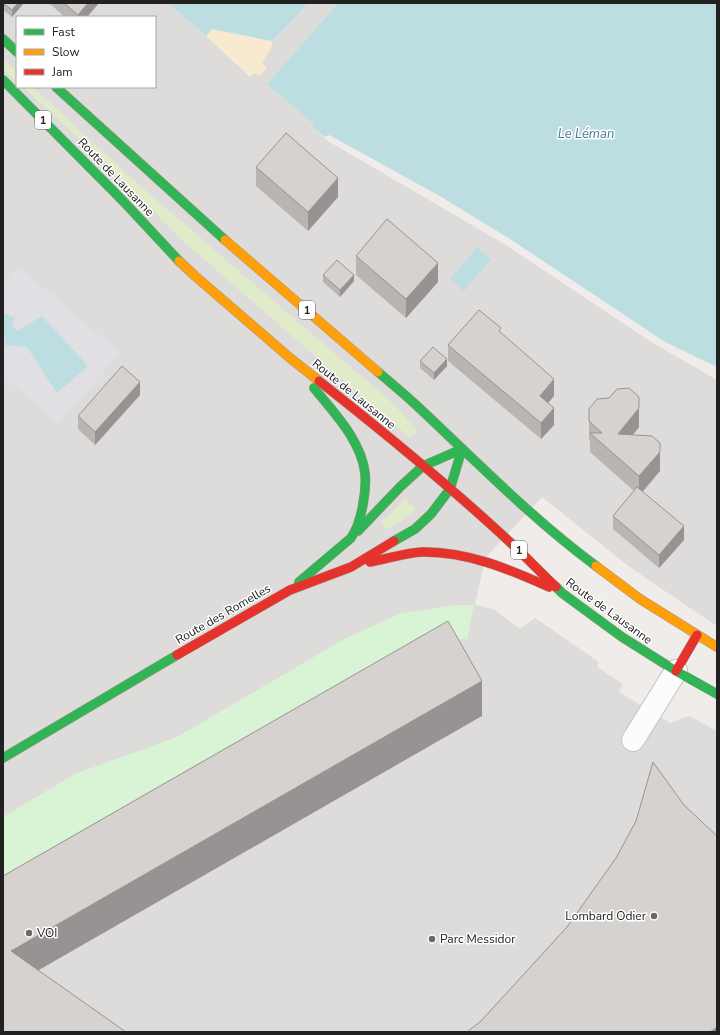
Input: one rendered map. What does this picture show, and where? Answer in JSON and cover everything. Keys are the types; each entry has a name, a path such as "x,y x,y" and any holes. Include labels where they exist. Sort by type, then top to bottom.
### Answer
{"main road":[{"path":"3,39 16,51"},
{"name":"Route de Lausanne","path":"3,80 108,186 177,259 290,358 424,466 512,544 562,593 622,637 676,671 717,694"},
{"name":"Route de Lausanne","path":"57,88 214,230 408,398 553,532 640,599 717,647"},
{"path":"290,358 345,428 359,450 364,469 366,487 363,508 352,538"},
{"path":"290,590 352,538 400,487 424,466 462,449"},
{"path":"450,489 462,449"},
{"name":"Route des Romelles","path":"3,758 290,590 350,567 415,529 431,514 450,489"},
{"path":"350,567 421,552 452,554 490,563 534,580 562,593"},
{"path":"676,671 697,635"}],"street":[{"path":"633,740 676,671"}],"shaded area":[{"path":"3,3 168,3 206,36 212,29 272,41 309,3 338,3 267,84 313,124 312,127 328,141 506,245 653,343 717,380 717,626 627,565 542,497 486,557 475,604 495,610 520,629 535,618 599,662 597,667 623,684 619,692 670,723 689,716 717,731 717,1032 3,1032"},
{"path":"18,266 120,353 58,424 3,376 3,338 12,339 5,345 27,347 57,393 17,331 12,326 15,318 3,313 3,282"}],"green space":[{"path":"3,59 16,71 16,81 3,69"},
{"path":"24,88 34,88 131,178 390,401 417,431 410,438 182,240 102,160"},
{"path":"405,499 416,509 386,530 381,522"},
{"path":"456,605 474,605 467,639 447,639 3,880 3,817 75,774 177,737 348,637 402,613"}],"sand":[{"path":"212,29 272,41 271,48 262,63 267,68 260,76 254,73 250,77 206,36"}],"water":[{"path":"168,3 309,3 272,41 212,29 206,36"},
{"name":"Le Léman","path":"338,3 717,3 717,367 665,342 510,239 438,195 329,135 325,137 312,127 313,124 267,84"},
{"path":"477,247 491,259 464,291 450,279"},
{"path":"3,313 15,318 12,326 17,331 42,316 88,366 57,393 27,347 5,345 5,339 12,339 3,338"}],"building":[{"path":"3,3 18,3 12,10"},
{"path":"64,3 88,3 78,15"},
{"path":"286,133 338,178 308,212 256,167"},
{"path":"387,219 438,263 406,299 356,256"},
{"path":"337,260 354,275 340,290 323,275"},
{"path":"479,310 501,328 499,331 554,379 540,396 554,408 541,423 448,345"},
{"path":"433,347 447,359 434,373 420,361"},
{"path":"122,366 140,382 95,432 78,416"},
{"path":"629,388 639,397 639,408 618,434 652,436 660,443 660,452 639,476 590,433 602,433 589,421 589,409 597,399 609,398 617,389"},
{"path":"637,487 684,526 659,555 613,516"},
{"path":"448,621 482,681 11,951 126,1032 3,1032 3,876"},
{"name":"Lombard Odier","path":"653,762 684,805 717,836 717,1027 710,1032 467,1032 481,1021 567,927 616,858 636,821"}],"traffic: fast":[{"path":"3,39 16,51"},
{"path":"3,80 124,202 179,261"},
{"path":"57,88 225,240"},
{"path":"378,372 415,404 526,508 572,548 596,566"},
{"path":"299,582 351,538 356,530 360,517 365,489 365,473 358,449 346,428 314,388"},
{"path":"358,531 400,487 423,466 462,449"},
{"path":"394,541 415,529 431,514 450,489 462,449"},
{"path":"556,587 622,637 676,671 717,694"},
{"path":"3,758 177,655"}],"traffic: slow":[{"path":"225,240 378,372"},
{"path":"179,261 290,358 319,381"},
{"path":"596,566 640,599 717,647"}],"traffic: jam":[{"path":"319,381 442,481 512,544 556,587"},
{"path":"177,655 290,590 351,567 394,541"},
{"path":"370,562 415,553 438,552 487,562 549,587"},
{"path":"676,671 697,635"}],"place":[{"name":"Lombard Odier","path":"654,916"},
{"name":"VOI","path":"29,933"},
{"name":"Parc Messidor","path":"432,939"}]}
